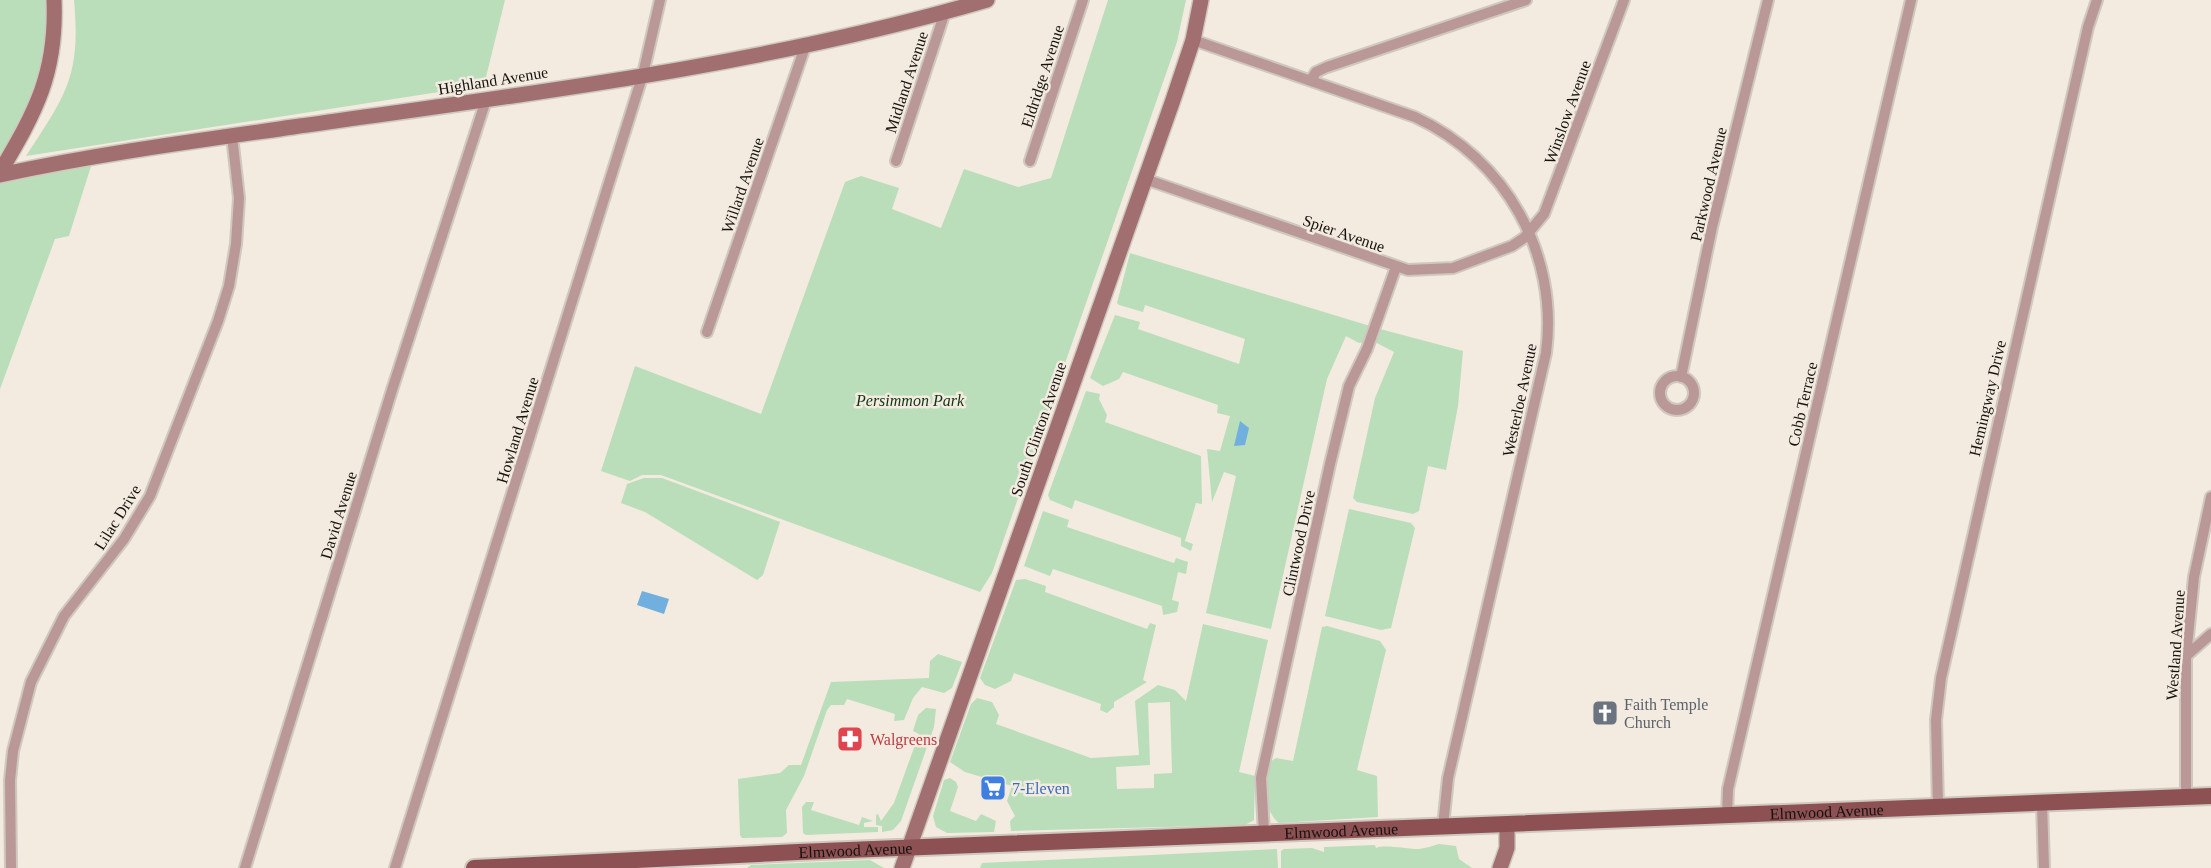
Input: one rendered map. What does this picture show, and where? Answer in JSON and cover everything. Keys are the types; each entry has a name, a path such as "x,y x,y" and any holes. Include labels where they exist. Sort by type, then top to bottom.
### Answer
{"main road":[{"name":"Elmwood Avenue","path":"474,868 908,847 2211,796"}],"street":[{"path":"0,173 42,94 51,62 55,33 54,0"},
{"name":"Howland Avenue","path":"395,868 643,74 660,0"},
{"name":"Highland Avenue","path":"0,173 73,160 486,99 805,47 987,0"},
{"name":"Eldridge Avenue","path":"1030,161 1083,0"},
{"name":"South Clinton Avenue","path":"902,868 1193,40 1201,0"},
{"path":"1311,80 1316,72 1327,67 1526,0"},
{"name":"Winslow Avenue","path":"1530,230 1550,203 1624,0"},
{"name":"Parkwood Avenue","path":"1681,376 1712,227 1768,0"},
{"name":"Cobb Terrace","path":"1726,814 1728,789 1911,0"},
{"name":"Hemingway Drive","path":"1938,807 1936,720 1941,678 2030,277 2088,27 2097,0"},
{"name":"Midland Avenue","path":"896,161 945,12"},
{"name":"Westerloe Avenue","path":"1193,40 1415,117 1449,135 1494,177 1513,200 1530,230 1548,295 1546,353 1448,778 1443,826"},
{"name":"Willard Avenue","path":"707,332 805,47"},
{"name":"David Avenue","path":"245,868 486,99"},
{"name":"Lilac Drive","path":"11,868 12,761 16,732 31,682 64,616 124,539 150,496 218,321 229,286 236,244 239,198 232,136"},
{"name":"Spier Avenue","path":"1145,179 1396,267 1424,272 1453,268 1512,246 1530,230"},
{"name":"Clintwood Drive","path":"1264,833 1261,778 1330,464 1349,386 1367,349 1396,267"},
{"name":"Westland Avenue","path":"2186,797 2186,656 2194,578 2211,497"},
{"path":"2186,656 2211,634"},
{"path":"2042,803 2044,868"},
{"path":"1500,868 1507,848 1507,824"}],"green space":[{"path":"0,0 48,0 48,24 46,46 37,85 0,161"},
{"path":"74,0 505,0 484,85 26,156 61,100 68,84 75,48"},
{"name":"Persimmon Park","path":"1108,0 1186,0 1177,42 992,573 980,592 661,475 642,475 630,481 601,471 635,366 761,414 845,182 861,176 899,188 892,209 941,228 964,169 1018,187 1051,178"},
{"path":"92,163 69,236 55,239 0,389 0,183"},
{"path":"1130,253 1370,326 1364,342 1359,343 1346,336 1327,379 1271,629 1206,613 1236,476 1224,472 1212,502 1207,449 1220,451 1230,416 1217,413 1218,405 1123,372 1119,379 1103,386 1090,378 1115,315 1140,322 1138,329 1239,364 1245,339 1145,305 1143,312 1117,303"},
{"path":"1380,329 1463,351 1458,406 1446,470 1428,466 1419,511 1413,514 1357,502 1353,498 1375,398 1394,352 1375,342"},
{"path":"1086,391 1100,394 1099,399 1107,415 1105,422 1201,456 1202,504 1196,503 1185,541 1193,544 1191,551 1181,546 1181,538 1075,500 1072,509 1050,500 1048,495"},
{"path":"644,478 662,478 780,522 763,575 757,580 645,512 621,503 627,484"},
{"path":"1349,509 1411,523 1415,528 1391,628 1381,630 1325,616"},
{"path":"1043,511 1069,520 1067,527 1174,563 1176,558 1188,562 1186,574 1178,572 1172,600 1179,602 1177,612 1163,615 1162,606 1053,569 1050,576 1024,566"},
{"path":"1025,579 1046,586 1045,592 1147,629 1150,623 1156,625 1143,680 1147,682 1114,702 1114,707 1107,713 1100,710 1101,704 1014,673 1011,681 995,689 985,685 980,678 1016,580"},
{"path":"1203,624 1268,640 1239,772 1255,776 1254,820 1245,825 1011,831 1010,821 1015,816 1007,801 1012,786 965,772 950,762 971,704 977,698 992,702 999,715 996,724 1091,758 1139,755 1135,701 1158,685 1175,690 1186,701","holes":["1170,702 1172,773 1154,774 1154,788 1117,789 1116,767 1150,765 1148,703"]},
{"path":"1327,626 1380,641 1386,650 1357,770 1377,776 1378,817 1279,823 1267,804 1265,779 1267,764 1276,758 1293,761 1322,627"},
{"path":"938,654 962,662 952,688 944,693 922,687 913,698 904,720 894,721 895,714 847,699 844,705 831,705 827,710 804,776 786,810 787,833 782,837 742,838 738,779 780,773 789,765 801,765 831,682 929,678 930,661"},
{"path":"926,708 936,709 934,727 901,821 893,830 882,832 882,826 876,825 876,815 878,814 881,821 894,803 919,734 913,731 918,715"},
{"path":"950,778 956,782 958,787 950,811 976,821 981,814 996,821 994,832 947,833 936,827 933,816 944,780"},
{"path":"806,802 814,802 811,810 859,825 862,817 873,821 864,823 864,827 878,827 878,832 806,835 803,833 802,807"},
{"path":"1439,844 1456,846 1459,859 1472,868 1281,868 1281,851 1284,849 1312,848 1324,852 1324,847 1375,845 1376,848 1419,849"},
{"path":"1277,849 1278,868 980,868 982,863"},
{"path":"870,860 884,868 747,868 751,865"}],"water":[{"path":"1240,421 1249,428 1245,445 1234,446"},
{"path":"642,591 669,599 664,614 637,605"}],"place":[{"name":"Faith Temple Church","path":"1605,713"},
{"name":"Walgreens","path":"850,739"},
{"name":"7-Eleven","path":"993,788"}]}
